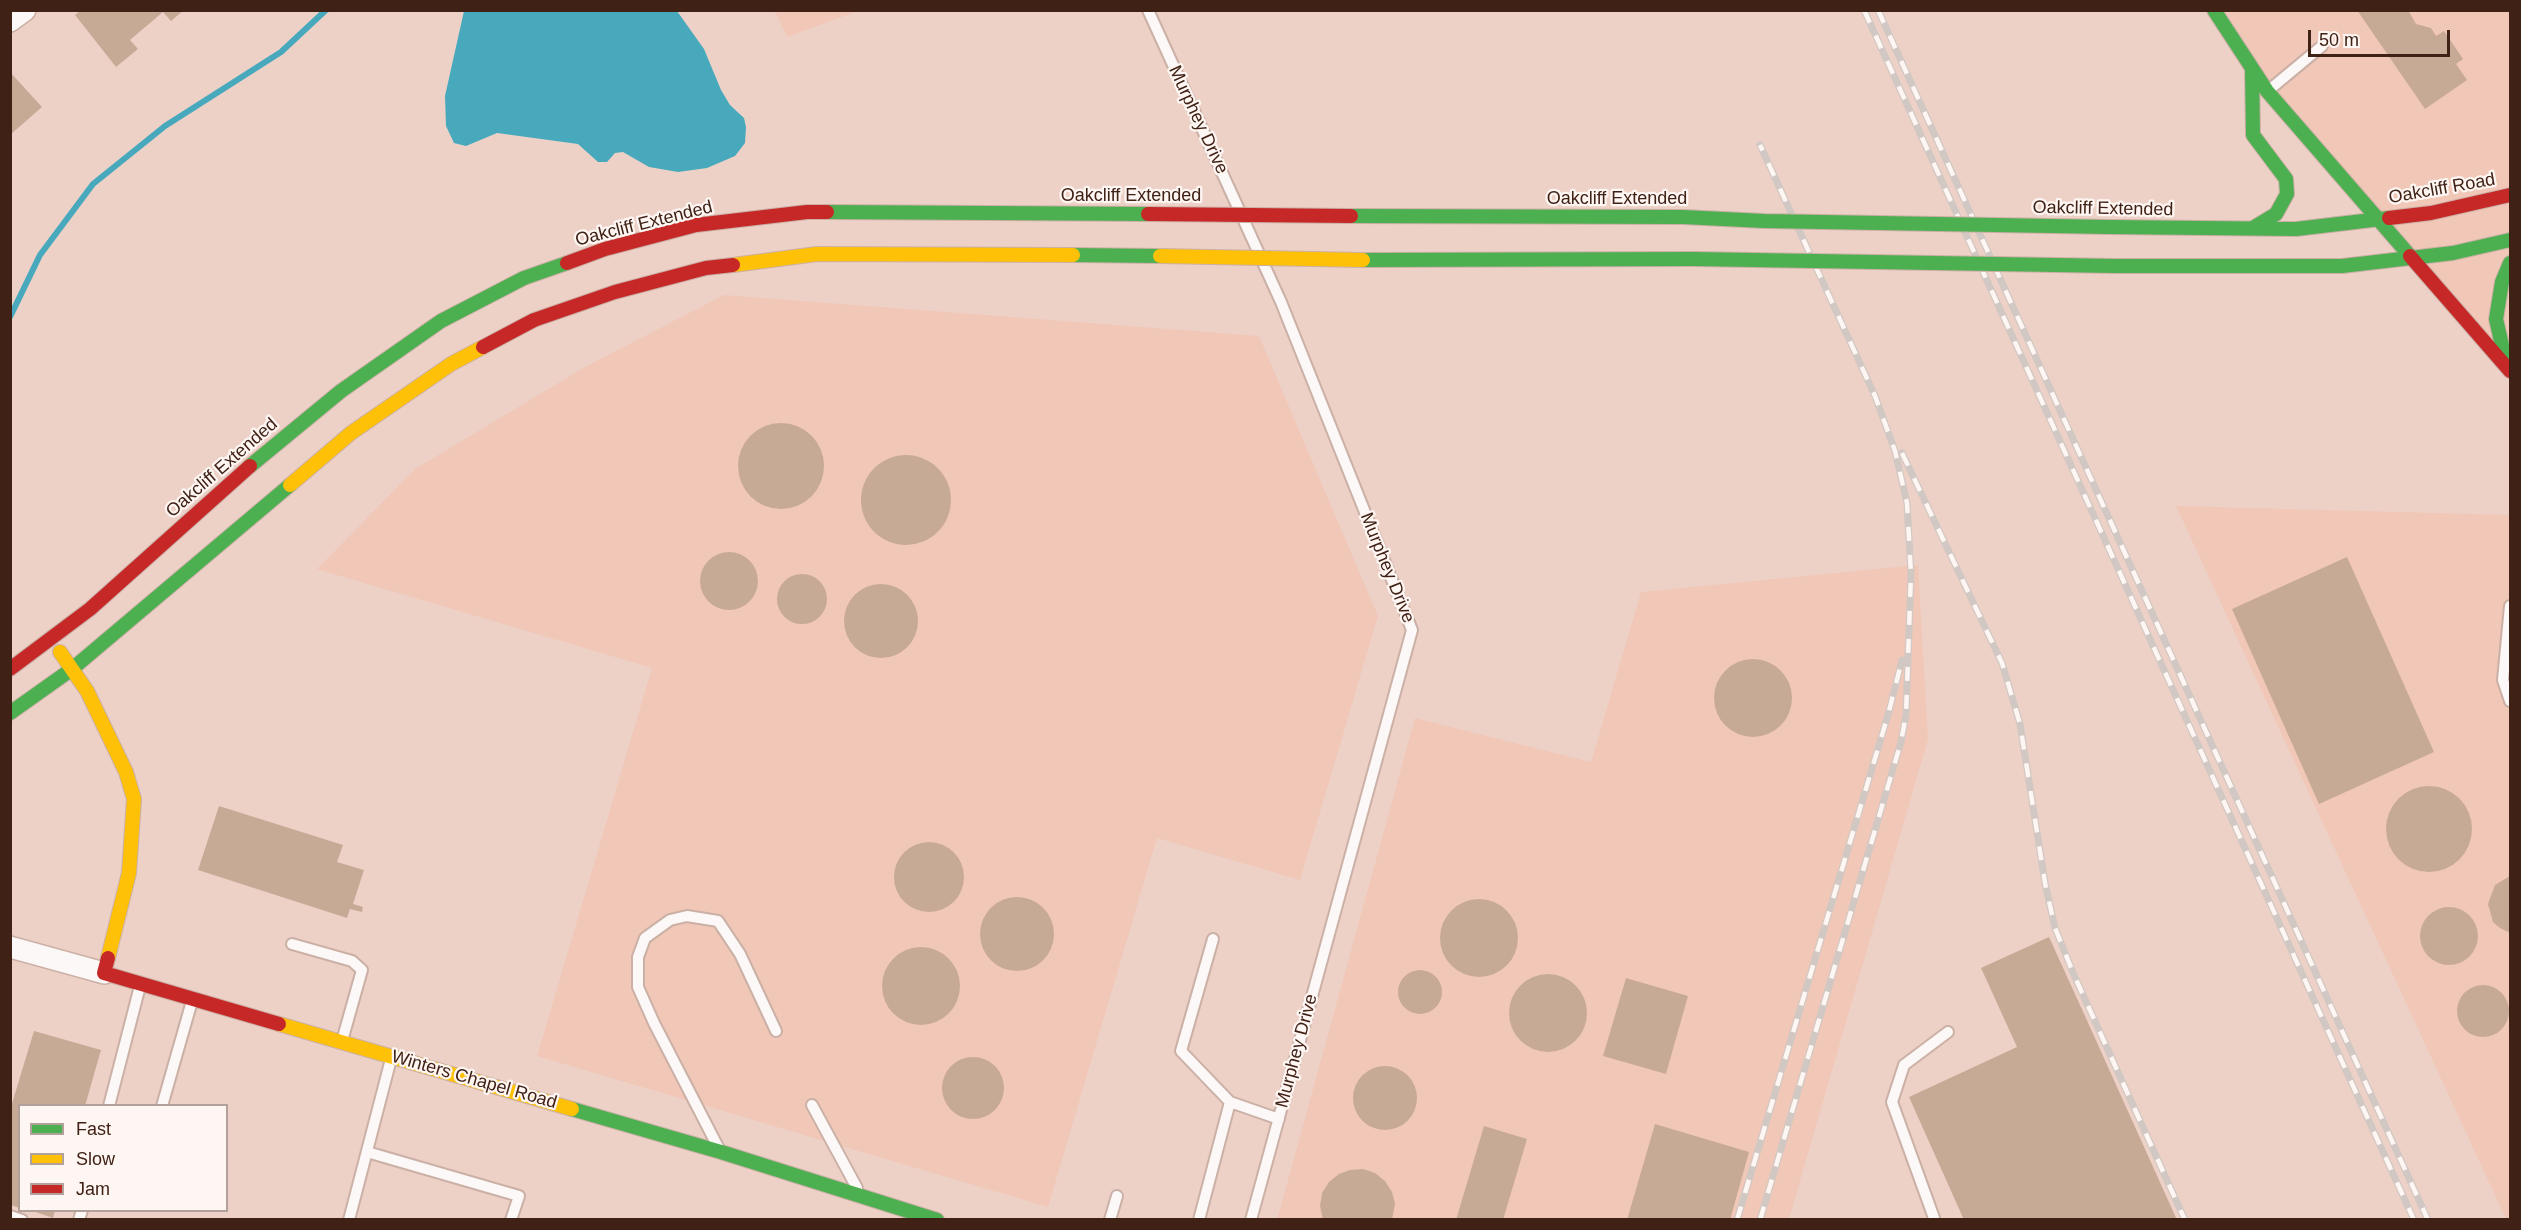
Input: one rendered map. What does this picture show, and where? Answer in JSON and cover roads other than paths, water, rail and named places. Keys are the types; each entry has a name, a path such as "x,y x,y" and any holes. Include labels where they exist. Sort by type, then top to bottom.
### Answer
{"main road":[{"path":"2214,10 2266,91 2509,369"},
{"path":"2252,69 2253,135 2286,179 2287,194 2276,214 2253,228"},
{"name":"Oakcliff Road","path":"2379,218 2430,213 2511,195"},
{"name":"Oakcliff Extended","path":"51,640 90,609 228,484 341,391 441,321 524,278 605,249 696,225 807,212 1683,217 1764,221 2110,228 2296,228 2379,218"},
{"path":"10,713 72,669 351,433 451,364 534,320 615,292 706,268 817,254 1363,260 1693,259 2116,266 2342,266 2453,253 2511,240"},
{"path":"2509,369 2496,319 2502,282 2511,263"},
{"path":"10,669 51,640 87,691 126,772 134,799 129,873 104,973"},
{"name":"Winters Chapel Road","path":"104,973 721,1152 861,1197 892,1213 937,1220"}],"street":[{"name":"Winters Chapel Road","path":"10,947 104,973"}],"lane":[{"name":"Murphey Drive","path":"1148,10 1281,302 1412,630 1251,1220"},
{"path":"2266,91 2322,46"},
{"path":"2511,606 2503,680 2511,701"},
{"path":"721,1152 654,1023 638,987 638,957 645,938 670,920 687,916 718,921 740,954 776,1031"},
{"path":"1213,939 1181,1051 1230,1102 1279,1119"},
{"path":"292,944 352,961 362,970 342,1042"},
{"path":"110,1104 140,983"},
{"path":"163,1104 193,998"},
{"path":"1933,1219 1892,1102 1904,1065 1948,1032"},
{"path":"349,1220 392,1056"},
{"path":"1199,1220 1230,1102"},
{"path":"812,1105 861,1197"},
{"path":"367,1152 519,1196 511,1220"},
{"path":"1110,1220 1117,1196"},
{"path":"10,1216 22,1220"}],"water":[{"path":"464,11 677,11 704,49 721,90 730,105 744,118 745,143 735,156 707,168 678,172 649,167 623,152 615,153 607,162 598,162 578,144 497,133 466,146 454,143 446,126 445,96"}],"waterway":[{"path":"10,317 40,255 93,184 165,126 281,52 326,10"}],"railway":[{"path":"1864,10 2414,1220"},
{"path":"1878,10 2428,1220"},
{"path":"1760,145 1875,396 1895,451 1907,503 1911,574 1906,715 1901,742 1760,1220"},
{"path":"1902,453 2002,663 2020,724 2045,883 2055,928 2185,1220"},
{"path":"1737,1220 1888,715 1902,660"}]}
